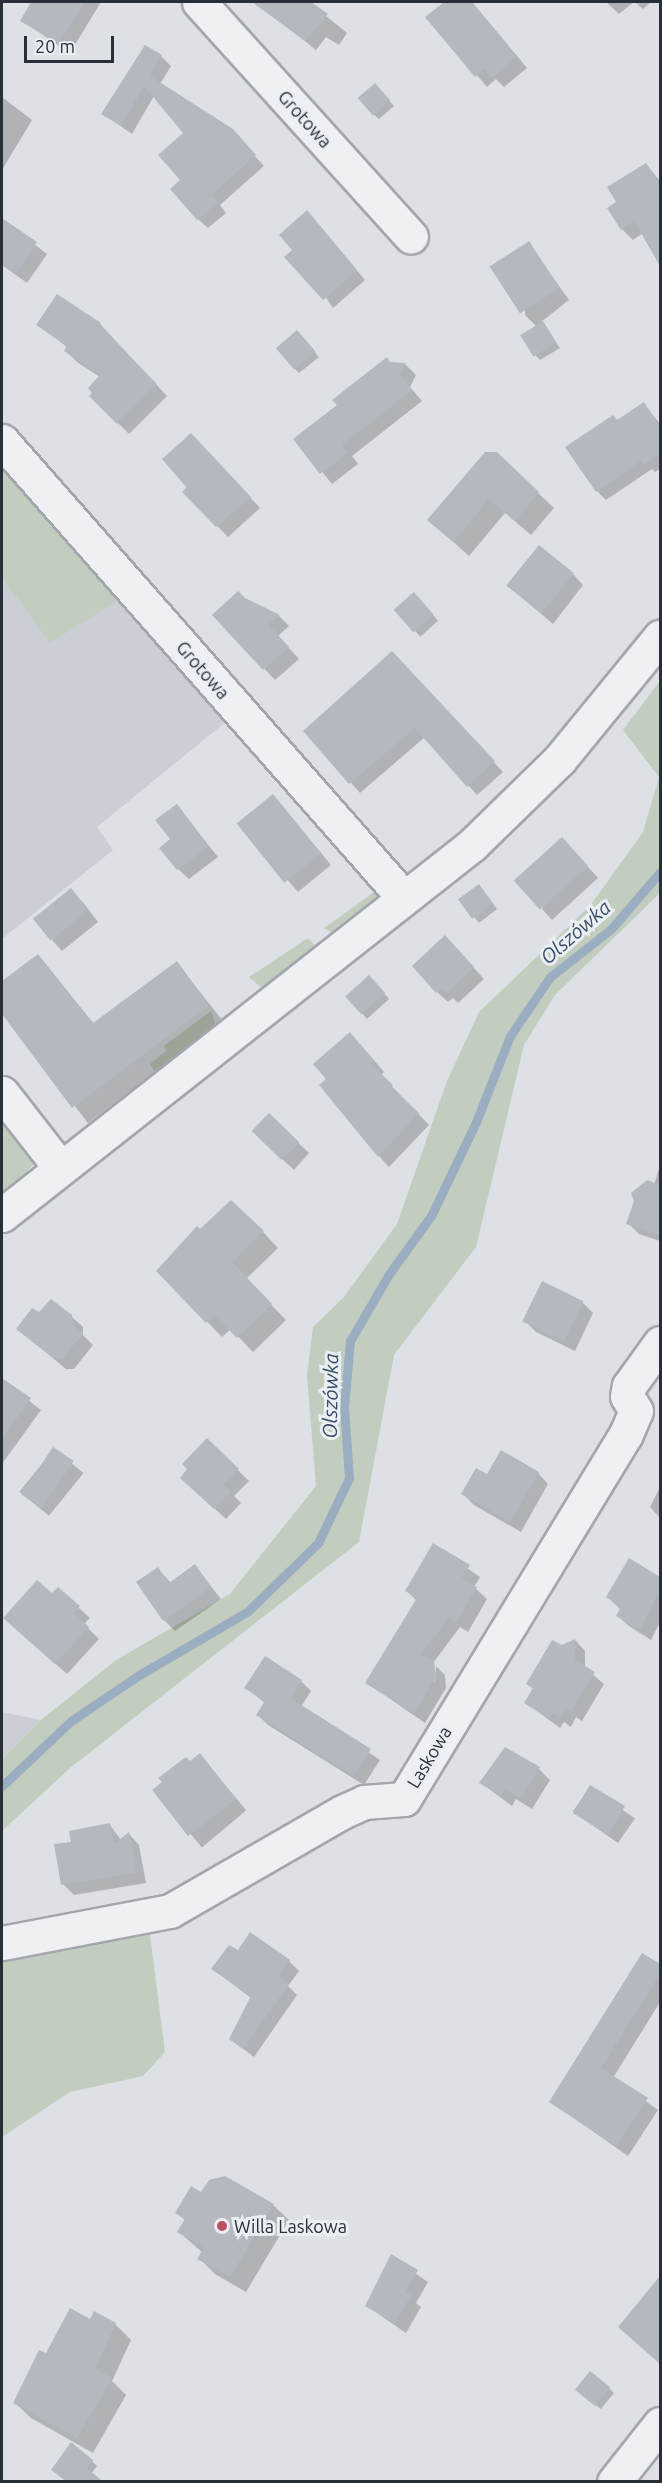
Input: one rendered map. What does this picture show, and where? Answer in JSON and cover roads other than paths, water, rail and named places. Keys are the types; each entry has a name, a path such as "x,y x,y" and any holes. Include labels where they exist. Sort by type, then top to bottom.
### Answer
{"street":[{"name":"Grotowa","path":"199,2 411,237"},
{"name":"Grotowa","path":"2,441 404,898"},
{"path":"2,1215 59,1166 404,898 518,803 603,712 660,637"},
{"path":"2,1093 59,1166"},
{"name":"Laskowa","path":"2,1943 170,1911 342,1812 364,1802 404,1800 648,1416 627,1396 629,1386 660,1343"},
{"path":"614,2481 660,2424"}],"waterway":[{"name":"Olszówka","path":"2,1786 71,1721 139,1675 247,1612 318,1543 349,1478 344,1407 350,1341 389,1274 431,1216 476,1122 510,1036 550,977 611,929 660,872"}],"place":[{"name":"Willa Laskowa","path":"222,2226"}]}
